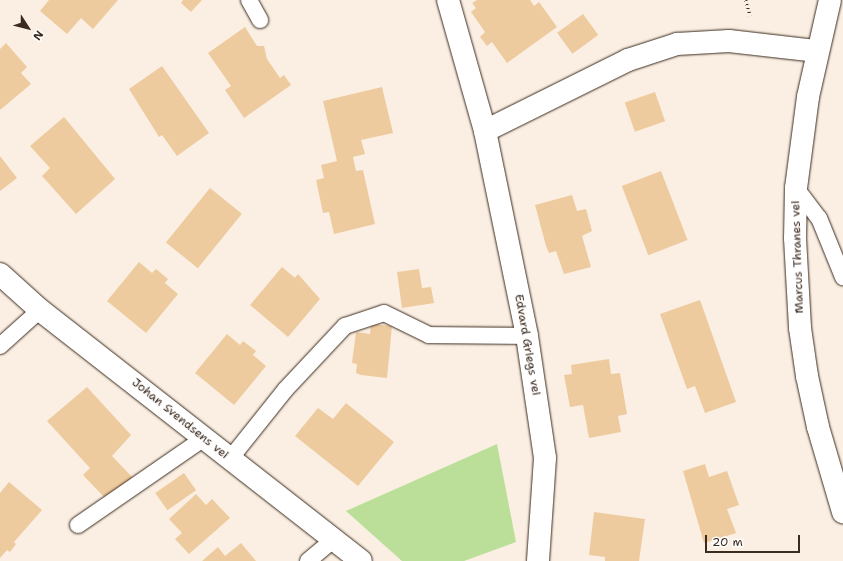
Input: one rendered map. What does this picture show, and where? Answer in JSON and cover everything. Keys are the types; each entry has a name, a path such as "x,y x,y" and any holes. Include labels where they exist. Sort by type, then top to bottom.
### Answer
{"street":[{"name":"Edvard Griegs vei","path":"448,0 485,131 527,336 545,458 538,561"},
{"name":"Marcus Thranes vei","path":"830,0 817,51 796,188 795,238 800,328 818,427 843,512"},
{"path":"485,131 628,60 677,44 729,41 817,51"},
{"name":"Johan Svendsens vei","path":"0,274 40,310 362,561"}],"lane":[{"path":"249,0 260,20"},
{"path":"796,188 819,218 843,277"},
{"path":"0,346 40,310"},
{"path":"230,459 285,390 345,326 384,313 429,335 527,336"},
{"path":"78,525 204,438"},
{"path":"308,561 334,539"}],"green space":[{"path":"497,444 516,542 464,561 402,561 346,511"}],"building":[{"path":"49,0 118,0 93,29 81,18 67,34 40,11"},
{"path":"183,0 202,0 191,12 181,3"},
{"path":"477,0 530,0 534,6 539,2 557,27 507,63 492,42 487,46 480,37 485,32 471,12 476,8 472,3"},
{"path":"583,14 598,35 572,54 557,33"},
{"path":"245,27 257,46 264,46 267,59 280,78 284,75 291,85 244,118 225,90 231,86 208,53"},
{"path":"6,43 27,67 21,73 31,84 0,110 0,49"},
{"path":"162,66 209,133 177,156 162,135 159,137 129,89"},
{"path":"382,87 393,133 361,140 365,154 353,157 356,171 363,170 375,224 334,234 329,212 323,213 316,180 324,178 321,165 337,161 323,101"},
{"path":"655,92 665,121 635,132 625,102"},
{"path":"64,117 115,179 76,214 42,176 50,168 30,146"},
{"path":"0,156 17,178 0,191"},
{"path":"661,171 688,240 648,255 622,186"},
{"path":"210,188 242,214 198,268 166,242"},
{"path":"572,195 577,211 586,209 592,231 582,236 591,267 564,274 556,251 549,253 546,246 535,205"},
{"path":"139,262 152,273 156,269 168,279 165,283 178,294 146,333 107,301"},
{"path":"282,267 295,278 298,274 320,299 288,337 250,305"},
{"path":"419,269 422,288 431,287 434,303 402,308 397,272"},
{"path":"700,300 736,402 705,413 695,386 687,389 660,314"},
{"path":"371,324 392,326 387,378 356,373 357,364 352,363 356,332 370,334"},
{"path":"227,334 240,345 243,341 256,351 253,355 266,366 234,405 195,373"},
{"path":"609,359 611,374 620,373 627,414 618,416 621,432 589,438 583,405 570,407 564,375 572,374 571,365"},
{"path":"87,387 131,435 112,456 133,478 105,498 83,475 90,468 47,421"},
{"path":"346,403 394,442 358,486 295,436 318,408 333,419"},
{"path":"705,464 709,477 727,471 739,505 727,509 736,533 704,543 683,471"},
{"path":"184,473 196,490 167,510 155,493"},
{"path":"9,482 42,510 14,542 16,544 10,552 7,550 0,558 0,493"},
{"path":"196,494 206,505 212,499 230,518 189,554 175,539 182,533 169,519"},
{"path":"594,512 645,519 639,561 605,561 605,557 589,555"},
{"path":"241,543 256,561 202,561 218,547 225,556"}]}
